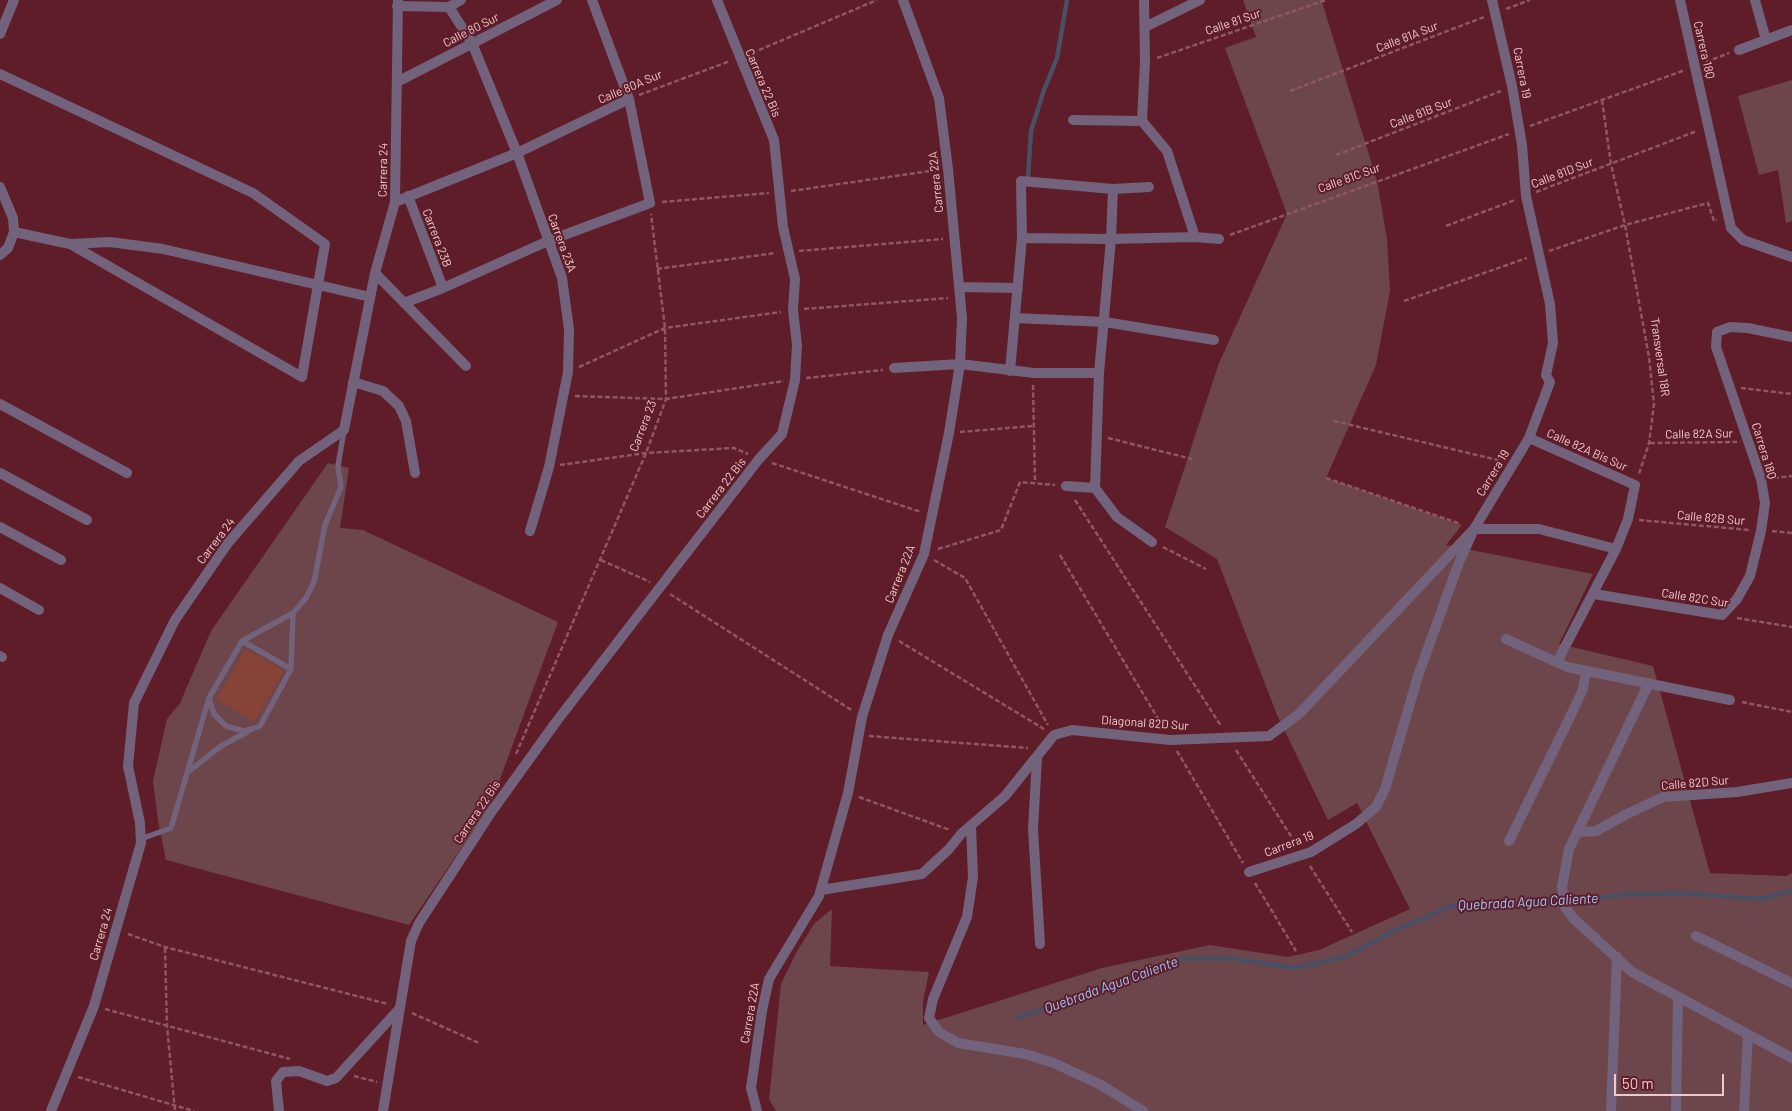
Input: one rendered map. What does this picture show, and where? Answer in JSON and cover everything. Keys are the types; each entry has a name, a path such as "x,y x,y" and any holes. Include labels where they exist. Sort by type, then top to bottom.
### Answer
{"street":[{"path":"0,34 4,14 14,0"},
{"path":"397,3 449,7 461,0"},
{"name":"Calle 80 Sur","path":"397,82 557,0"},
{"path":"404,302 443,288 548,241 650,203 629,99 592,0"},
{"name":"Carrera 22 Bis","path":"383,1111 401,1008 410,941 419,923 492,811 556,722 759,459 782,434 795,380 797,345 793,310 795,280 783,227 774,140 717,0"},
{"name":"Carrera 22A","path":"757,1111 751,1088 762,1011 769,979 810,912 821,890 848,793 862,717 888,635 924,554 949,433 960,364 962,318 948,168 939,98 903,0"},
{"path":"1144,0 1146,61 1142,121 1167,151 1195,236"},
{"path":"1145,27 1200,0"},
{"name":"Carrera 19","path":"1249,872 1303,854 1356,824 1376,807 1385,789 1418,676 1458,565 1474,529 1529,438 1550,382 1546,375 1553,343 1550,304 1526,196 1512,86 1492,0"},
{"name":"Carrera 18Q","path":"1680,0 1729,223 1734,233 1743,240 1792,257"},
{"path":"1755,0 1766,40"},
{"name":"Carrera 24","path":"51,1111 94,1006 137,861 141,839 140,823 128,766 134,703 174,620 228,544 299,461 344,430 375,273 395,202 397,3"},
{"name":"Carrera 23A","path":"449,7 472,43 517,153 562,278 569,329 568,372 549,467 530,531"},
{"path":"1739,50 1792,30"},
{"path":"0,74 253,193 325,244 302,377 70,244"},
{"name":"Calle 80A Sur","path":"395,202 517,153 629,99"},
{"path":"1073,120 1142,121"},
{"path":"1010,371 1022,238 1021,181 1113,189 1149,187"},
{"path":"1113,189 1111,240 1096,436 1095,488 1117,517 1152,542"},
{"path":"0,255 8,248 14,232 13,218 1,190"},
{"name":"Carrera 23B","path":"408,196 443,288"},
{"path":"14,232 70,244 110,242 163,249 370,297"},
{"path":"1022,238 1111,240 1195,236 1219,239"},
{"path":"375,273 466,366"},
{"path":"959,292 1018,288"},
{"path":"1015,318 1105,322 1214,340"},
{"name":"Carrera 18Q","path":"1722,615 1737,599 1750,576 1761,531 1764,503 1761,479 1716,347 1718,332 1730,327 1748,328 1792,337"},
{"path":"894,368 960,364 1034,373 1100,372"},
{"path":"353,382 383,391 399,406 406,421 415,473"},
{"path":"0,404 127,473"},
{"name":"Calle 82A Bis Sur","path":"1529,438 1635,485"},
{"path":"0,473 87,520"},
{"path":"1557,662 1616,549 1628,520 1635,485"},
{"path":"1066,486 1095,488"},
{"path":"0,527 61,560"},
{"path":"1474,529 1539,529 1616,549"},
{"name":"Diagonal 82D Sur","path":"1054,735 1072,730 1170,740 1269,736 1299,714 1474,529"},
{"path":"0,588 40,610"},
{"name":"Calle 82C Sur","path":"1594,594 1722,615"},
{"path":"1506,639 1557,662 1586,672 1730,700"},
{"path":"1509,841 1570,717 1582,689 1586,672"},
{"path":"1649,683 1570,849 1562,887 1565,907 1574,918 1632,972 1792,1058"},
{"path":"821,890 922,874 949,849 960,834 1005,796 1054,735"},
{"path":"1039,753 1033,829 1040,944"},
{"name":"Calle 82D Sur","path":"1578,832 1596,831 1625,814 1663,797 1737,792 1792,784"},
{"path":"971,826 973,876 967,917 933,999 929,1018 939,1032 958,1043 1025,1054 1054,1063 1101,1086 1143,1111"},
{"path":"1696,936 1792,983"},
{"path":"1611,1111 1617,957"},
{"path":"1676,1111 1678,996"},
{"path":"279,1111 276,1081 283,1072 299,1071 326,1081 336,1078 401,1008"},
{"path":"1744,1111 1748,1034"}],"lane":[{"path":"141,839 171,828 208,698 242,641 293,614 306,598 314,582 325,525 341,487 338,466 344,430"},
{"path":"187,772 221,746 260,726 291,669 293,614"},
{"path":"242,641 291,669"},
{"path":"208,698 214,714 226,726 244,731 260,726"}],"path":[{"name":"Calle 80A Sur","path":"629,99 739,58 878,0"},
{"name":"Calle 81 Sur","path":"1146,61 1326,0"},
{"name":"Calle 81A Sur","path":"1290,91 1530,0"},
{"path":"1696,66 1739,50"},
{"name":"Calle 81C Sur","path":"1219,239 1672,74"},
{"name":"Calle 81B Sur","path":"1336,155 1512,86"},
{"name":"Transversal 18R","path":"1602,100 1611,164 1625,225 1649,357 1654,404 1650,444 1635,485"},
{"name":"Calle 81D Sur","path":"1446,226 1685,136"},
{"path":"650,203 779,192 948,168"},
{"name":"Carrera 23","path":"515,757 646,453 666,399 666,328 656,269 650,203"},
{"path":"656,269 790,252 954,238"},
{"path":"568,372 666,328 793,310 959,292"},
{"path":"564,396 666,399 894,368"},
{"path":"1034,373 1032,426 1035,483"},
{"path":"1731,387 1792,394"},
{"path":"1334,421 1514,463"},
{"path":"949,433 1032,426"},
{"path":"1096,436 1192,459"},
{"name":"Calle 82A Sur","path":"1650,444 1748,441"},
{"path":"1761,479 1792,476"},
{"path":"1326,478 1474,529"},
{"path":"924,554 1001,530 1020,482 1066,486 1352,932"},
{"name":"Calle 82B Sur","path":"1628,520 1792,533"},
{"path":"1152,542 1206,569"},
{"path":"924,554 965,578 1054,735"},
{"path":"600,560 660,587 862,717"},
{"name":"Calle 82C Sur","path":"1722,615 1792,627"},
{"path":"888,635 1054,735"},
{"path":"1730,700 1792,712"},
{"path":"860,736 1039,753"},
{"path":"848,793 960,834"},
{"path":"115,930 165,947 401,1008 479,1043"},
{"path":"165,947 167,1026 175,1111"},
{"path":"94,1006 296,1060"},
{"path":"342,1072 388,1085"},
{"path":"67,1073 194,1111"}],"shaded area":[{"path":"1243,0 1325,0 1322,2 1377,181 1387,239 1390,291 1376,365 1326,478 1462,525 1446,545 1593,574 1559,644 1653,666 1710,873 1786,876 1792,873 1792,1111 776,1111 769,1099 781,984 796,953 814,924 832,909 830,966 929,972 923,1002 923,1025 1102,968 1210,945 1288,957 1319,950 1410,909 1357,803 1328,820 1277,715 1217,559 1165,527 1219,363 1287,214 1225,48 1256,37"},
{"path":"1792,80 1792,221 1786,223 1778,170 1759,175 1738,96"},
{"path":"328,463 349,468 340,528 363,530 558,622 490,806 409,925 166,860 158,821 153,781 167,719 180,703 211,631"}],"building":[{"path":"245,649 284,671 255,721 216,700"}],"waterway":[{"path":"1028,177 1031,131 1044,90 1057,58 1067,0"},
{"name":"Quebrada Agua Caliente","path":"1017,1018 1181,959 1235,959 1295,968 1345,957 1398,929 1454,905 1542,903 1623,895 1679,893 1761,899 1792,891"}]}
